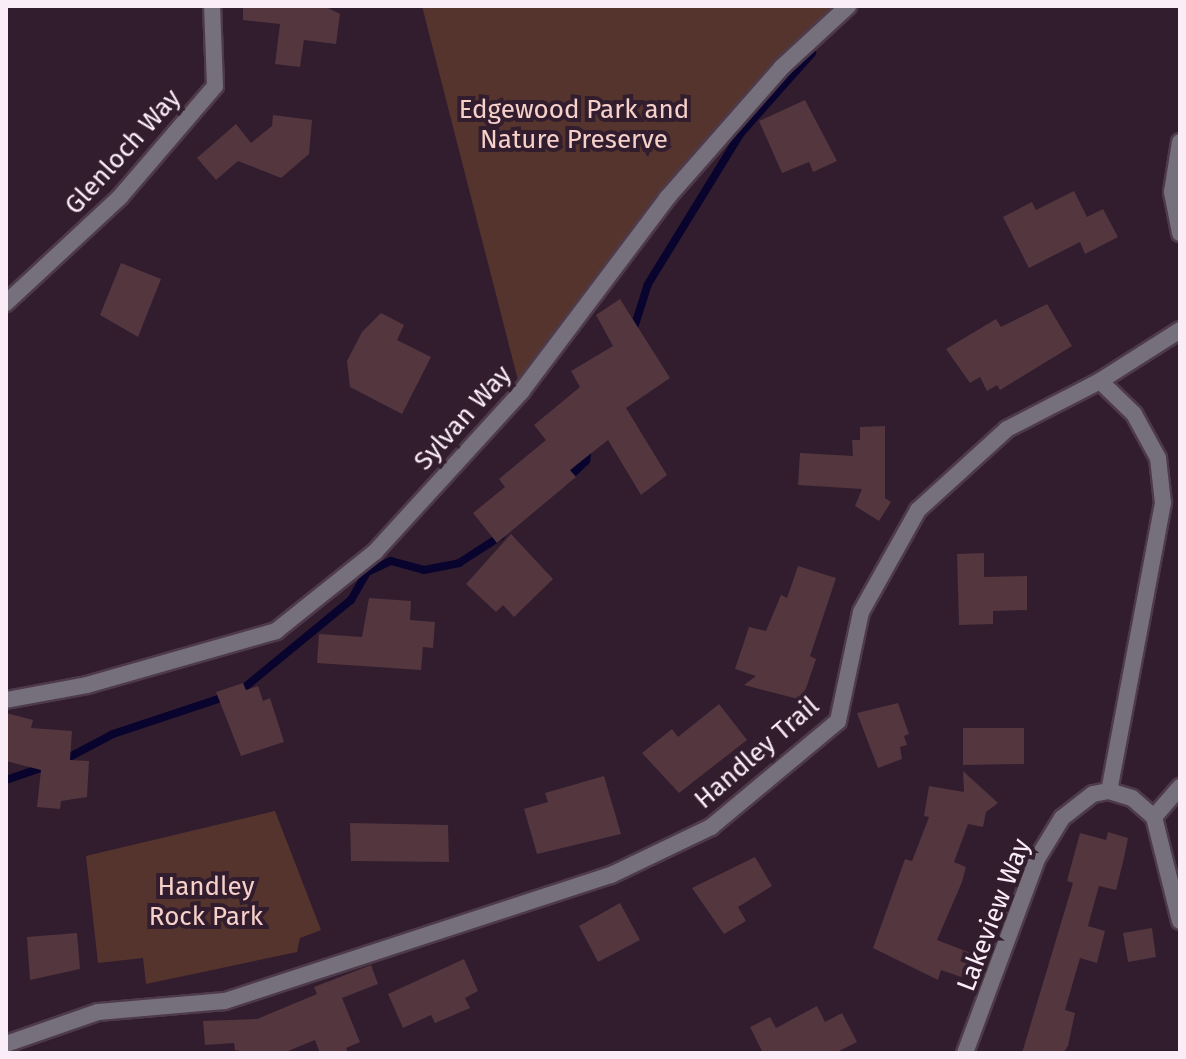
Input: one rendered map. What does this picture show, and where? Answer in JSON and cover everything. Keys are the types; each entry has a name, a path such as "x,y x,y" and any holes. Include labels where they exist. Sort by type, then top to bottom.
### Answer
{"street":[{"name":"Glenloch Way","path":"6,303 120,197 215,86 212,6"},
{"name":"Sylvan Way","path":"6,700 87,685 276,631 375,552 521,392 667,198 782,67 848,6"},
{"path":"1180,142 1172,192 1180,233"},
{"name":"Handley Trail","path":"6,1044 98,1012 225,1001 611,875 711,827 838,721 861,612 918,510 1007,429 1100,381 1180,330"},
{"path":"1100,381 1134,414 1158,458 1163,503 1109,791 1132,798 1154,817 1180,921"},
{"path":"1154,817 1180,787"},
{"name":"Lakeview Way","path":"965,1053 1037,859 1062,818 1093,794 1109,791"}],"green space":[{"name":"Edgewood Park and Nature Preserve","path":"422,6 848,6 782,67 521,392"},
{"name":"Handley Rock Park","path":"275,811 321,930 300,938 297,952 146,984 143,958 98,963 86,856"}],"building":[{"path":"243,6 324,6 340,14 336,44 304,40 300,67 275,64 280,24 243,20"},
{"path":"805,100 837,161 813,172 809,162 782,173 759,121"},
{"path":"273,115 312,120 309,154 281,178 238,161 216,180 197,158 236,124 251,143 272,126"},
{"path":"1074,191 1087,217 1103,209 1118,237 1085,254 1080,242 1029,268 1003,217 1032,202 1036,210"},
{"path":"121,263 161,279 138,337 100,315"},
{"path":"620,299 670,378 626,408 667,475 641,495 608,440 570,470 576,477 497,543 473,513 505,487 499,479 546,440 534,425 580,387 571,371 613,346 596,315"},
{"path":"1047,304 1072,346 1000,390 997,385 987,391 980,377 970,383 946,349 996,319 1001,327"},
{"path":"381,313 404,325 397,340 431,357 402,414 350,387 347,361 362,332"},
{"path":"885,426 885,498 891,502 879,521 855,506 862,489 798,485 800,453 853,456 852,440 860,440 860,427"},
{"path":"511,534 553,579 514,617 503,605 496,612 466,584"},
{"path":"984,553 984,577 1027,576 1027,610 993,611 993,624 959,625 957,554"},
{"path":"798,566 836,578 810,656 816,659 802,700 744,685 756,676 735,669 749,627 766,631 781,595 787,598"},
{"path":"369,598 411,601 410,620 435,622 433,648 423,647 421,670 317,663 319,634 362,637"},
{"path":"243,683 246,690 258,686 263,701 270,698 284,742 241,756 216,692"},
{"path":"898,703 909,734 904,736 907,745 900,747 902,759 878,768 857,713"},
{"path":"719,704 747,740 679,793 642,753 672,729 678,737"},
{"path":"6,713 33,720 31,728 72,731 70,760 89,761 87,797 61,801 60,809 37,807 41,770 6,761"},
{"path":"963,728 1024,728 1024,764 963,765"},
{"path":"963,771 998,803 986,812 983,827 968,824 954,862 966,867 962,882 937,940 973,954 964,978 941,970 938,980 873,948 905,859 912,861 929,817 924,816 929,786 964,792"},
{"path":"604,776 621,834 537,854 524,809 548,802 545,793"},
{"path":"350,823 448,825 449,862 351,861"},
{"path":"1108,832 1128,838 1116,890 1099,886 1088,926 1105,931 1097,963 1080,958 1065,1010 1075,1013 1068,1046 1063,1053 1022,1053 1073,883 1067,881 1080,833 1106,840"},
{"path":"755,857 772,886 738,907 746,921 724,934 692,888"},
{"path":"620,903 640,940 598,962 579,926"},
{"path":"1152,928 1156,957 1128,962 1123,933"},
{"path":"77,933 80,969 30,980 27,937"},
{"path":"464,959 478,991 465,998 470,1008 435,1023 431,1015 403,1028 388,994"},
{"path":"371,965 378,984 342,998 360,1042 346,1048 348,1053 320,1053 315,1040 283,1053 249,1053 235,1050 234,1043 205,1045 203,1021 257,1019 317,994 314,987"},
{"path":"817,1006 825,1022 842,1013 857,1042 835,1053 763,1053 750,1027 770,1017 776,1028"}],"waterway":[{"path":"633,331 648,284 741,133 812,53"},
{"path":"566,480 586,461 588,446"},
{"path":"60,762 113,734 239,692 351,600 367,572 391,561 424,570 459,563 501,536"},
{"path":"6,780 47,766"}]}
